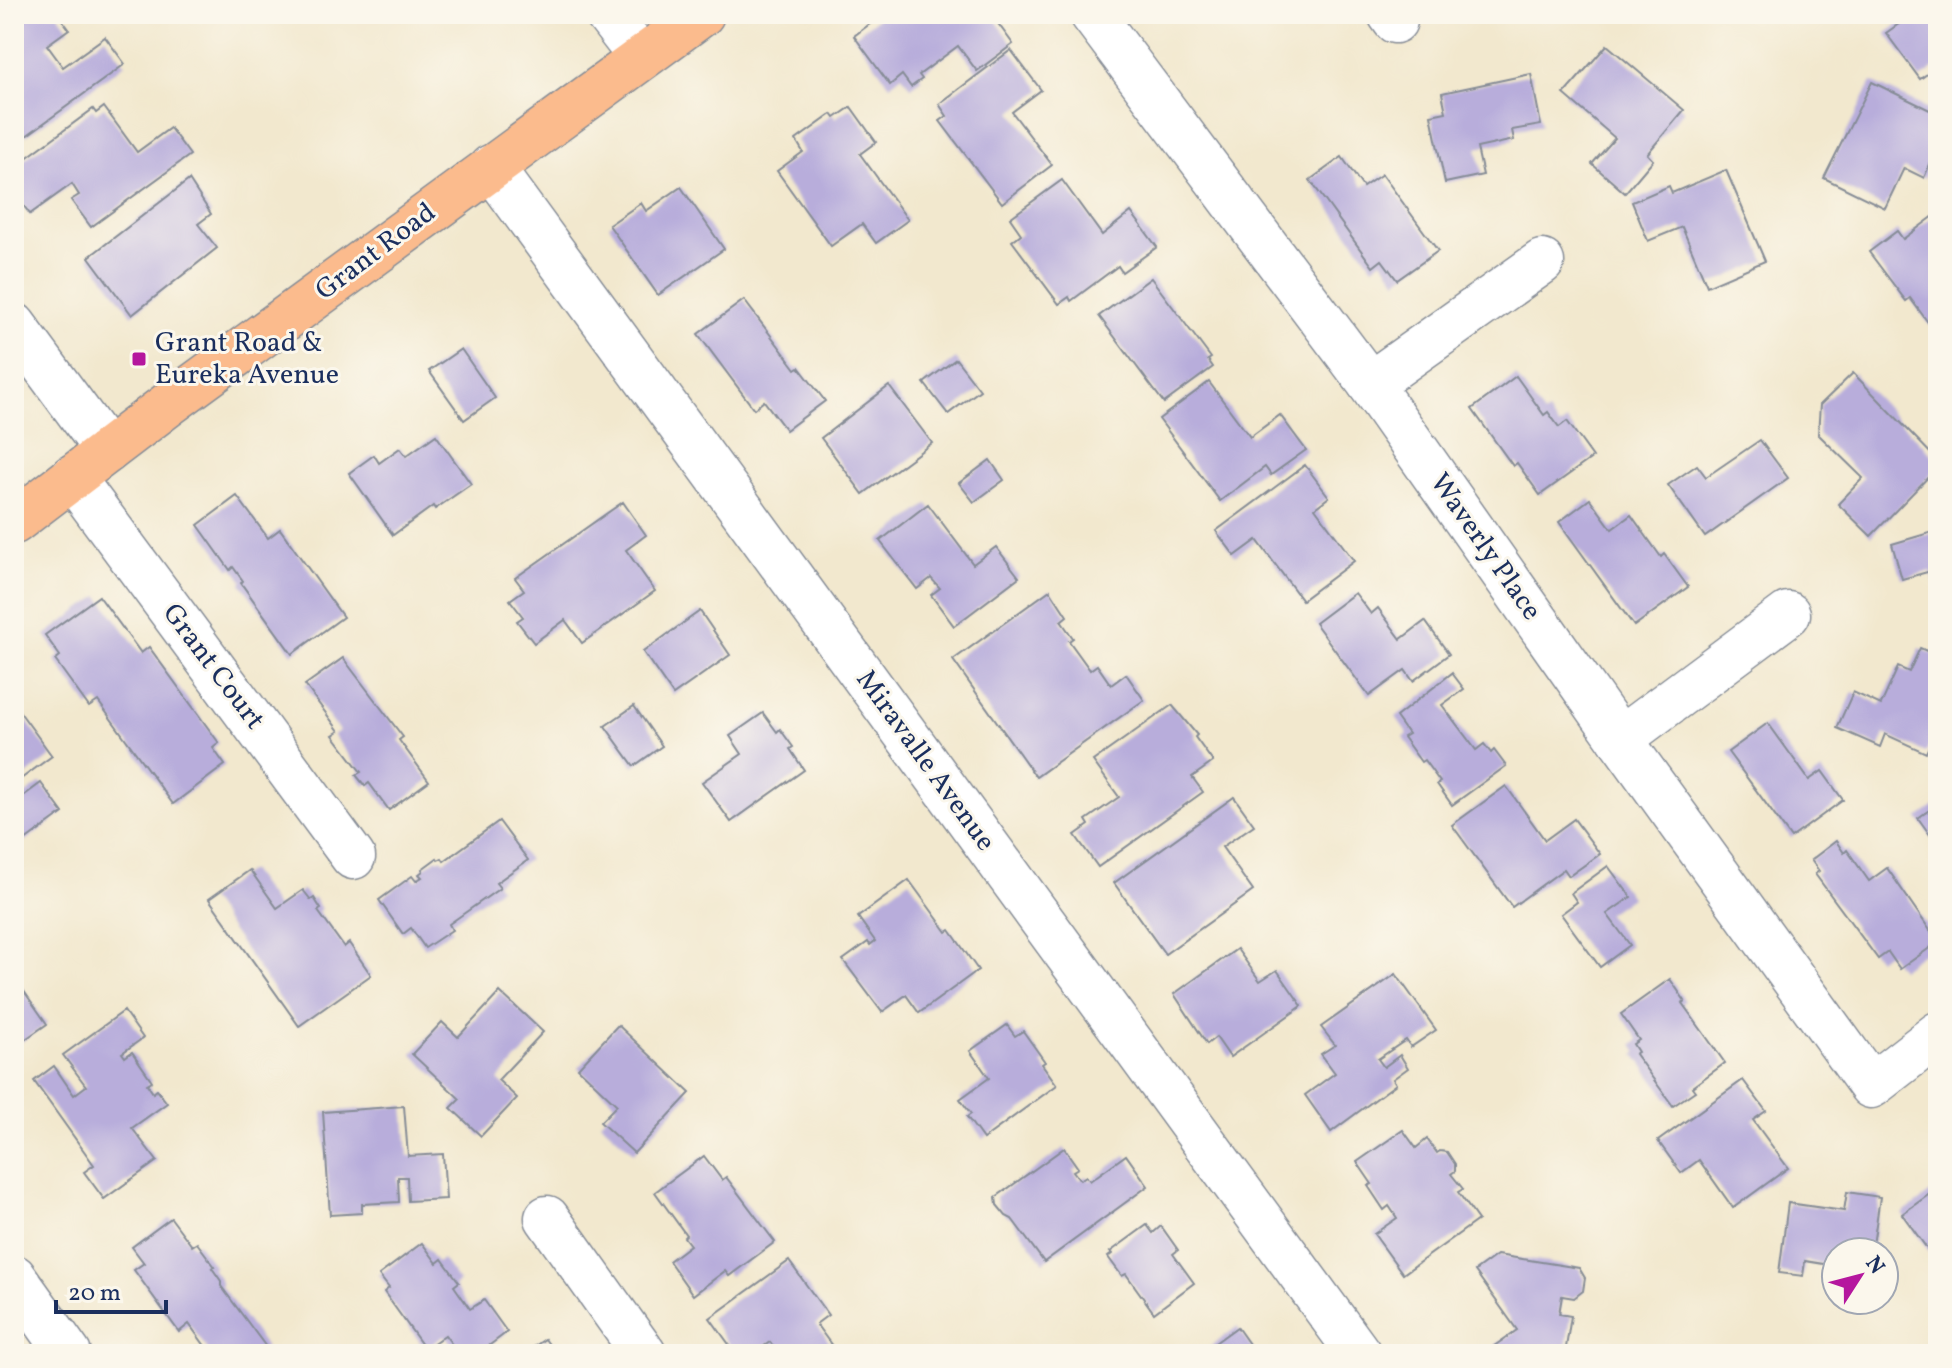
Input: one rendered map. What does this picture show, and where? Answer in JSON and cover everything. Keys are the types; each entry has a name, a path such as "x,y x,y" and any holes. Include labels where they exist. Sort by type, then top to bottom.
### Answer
{"main road":[{"name":"Grant Road","path":"14,522 702,14"}],"street":[{"path":"607,14 641,58"},
{"name":"Waverly Place","path":"1092,14 1370,384 1620,739 1871,1086 1938,1034"},
{"name":"Miravalle Avenue","path":"491,167 1359,1354"},
{"path":"1370,384 1542,262"},
{"path":"14,325 107,451"},
{"name":"Grant Court","path":"72,477 353,857"},
{"path":"1620,739 1788,614"},
{"path":"547,1218 644,1354"},
{"path":"14,1277 69,1354"}],"building":[{"path":"30,14 58,14 69,29 47,45 63,67 105,37 125,64 26,136 14,119 14,28"},
{"path":"883,14 888,14 893,20 901,14 969,14 971,17 991,14 1013,44 977,71 958,46 919,75 922,79 911,87 902,75 890,85 854,36"},
{"path":"1913,14 1938,14 1938,66 1920,79 1886,33"},
{"path":"1607,45 1684,110 1647,154 1653,160 1625,193 1592,164 1615,138 1564,94"},
{"path":"1011,50 1041,90 1012,112 1052,165 1002,203 940,121 947,116 939,104"},
{"path":"1531,74 1541,125 1512,130 1514,140 1477,148 1483,175 1445,183 1431,115 1446,112 1442,93"},
{"path":"1872,82 1938,114 1938,146 1924,178 1904,168 1885,208 1824,178"},
{"path":"104,107 137,152 170,128 190,155 91,227 71,200 79,195 72,184 30,214 14,193 14,167 93,109 96,113"},
{"path":"851,107 876,142 860,154 908,220 876,243 862,224 831,246 777,171 803,152 796,140 832,114 835,118"},
{"path":"1342,157 1363,187 1382,174 1438,251 1397,280 1382,260 1373,267 1310,180"},
{"path":"1726,170 1765,261 1707,286 1682,227 1648,241 1632,202 1669,186 1672,193"},
{"path":"189,180 211,214 198,224 217,248 132,315 89,257"},
{"path":"1062,180 1102,235 1131,212 1157,247 1122,272 1118,266 1071,301 1069,297 1059,304 1012,241 1021,234 1010,218"},
{"path":"681,187 724,249 658,295 609,225 641,203 646,211"},
{"path":"1934,216 1938,223 1938,336 1910,298 1906,301 1869,252 1897,231 1903,239"},
{"path":"1151,278 1211,358 1208,360 1213,367 1164,403 1099,316"},
{"path":"744,300 796,369 799,367 825,401 786,430 764,401 754,409 698,334"},
{"path":"461,349 495,398 464,420 429,371"},
{"path":"956,359 980,390 948,414 924,383"},
{"path":"1853,373 1938,461 1938,467 1871,536 1838,504 1863,478 1818,434 1820,405"},
{"path":"1516,376 1544,415 1548,412 1559,427 1567,421 1593,457 1540,495 1517,463 1513,466 1472,409"},
{"path":"1209,382 1250,437 1280,415 1306,450 1271,475 1265,467 1220,501 1159,419"},
{"path":"889,386 932,443 863,494 821,438"},
{"path":"436,435 471,484 393,535 349,473 374,455 379,463 400,448 406,456"},
{"path":"1760,440 1788,478 1705,537 1668,485 1697,465 1706,477"},
{"path":"990,460 1004,480 974,502 959,483"},
{"path":"1305,465 1329,497 1315,508 1354,561 1302,600 1257,540 1235,556 1216,531"},
{"path":"237,496 268,538 280,529 343,617 292,654 233,567 230,570 198,525"},
{"path":"1590,499 1612,529 1631,515 1661,557 1664,554 1688,587 1634,626 1559,522"},
{"path":"623,502 646,535 626,550 655,591 582,643 565,620 534,643 517,621 523,617 510,600 524,590 515,578"},
{"path":"928,504 973,564 996,547 1019,577 954,626 931,595 940,588 931,578 917,589 880,541"},
{"path":"1936,531 1937,592 1931,571 1902,579 1892,544"},
{"path":"1050,590 1067,616 1061,621 1073,638 1069,641 1090,670 1097,665 1111,685 1126,674 1144,700 1036,777 953,660"},
{"path":"1355,593 1371,614 1378,608 1401,639 1425,621 1449,654 1413,681 1405,670 1369,696 1315,623"},
{"path":"99,596 141,653 149,647 219,743 213,748 225,765 173,804 98,701 89,707 55,660 60,656 45,635"},
{"path":"700,611 730,655 673,695 643,652"},
{"path":"1920,648 1938,656 1938,726 1926,753 1885,734 1880,747 1837,728 1853,692 1881,705 1898,667 1909,672"},
{"path":"343,658 403,737 399,740 429,781 389,810 369,783 365,786 356,775 361,772 333,735 339,731 305,685"},
{"path":"1452,673 1464,689 1442,705 1476,750 1484,744 1491,753 1494,750 1506,766 1452,805 1437,784 1440,782 1403,737 1408,734 1396,717"},
{"path":"14,704 52,756 14,784"},
{"path":"1172,705 1197,735 1195,737 1213,762 1192,777 1203,792 1098,867 1075,835 1089,825 1086,820 1119,797 1093,761"},
{"path":"634,706 662,746 634,766 605,726"},
{"path":"763,713 793,747 790,749 804,770 731,822 702,782 742,754 730,736"},
{"path":"1768,723 1809,780 1822,771 1843,800 1791,838 1728,752"},
{"path":"41,783 63,813 14,849 14,803"},
{"path":"1506,786 1545,840 1574,819 1600,854 1569,876 1564,869 1512,907 1452,825"},
{"path":"1234,797 1254,825 1222,847 1253,891 1165,954 1114,883"},
{"path":"1938,804 1938,846 1918,818"},
{"path":"499,821 528,860 496,883 500,888 449,924 452,930 425,948 411,928 403,934 379,900 412,876 416,881 422,877 419,874 422,869 437,858 444,861"},
{"path":"1836,841 1844,853 1847,850 1869,881 1887,868 1938,942 1900,969 1888,952 1878,959 1815,874 1819,871 1811,860"},
{"path":"1608,866 1631,897 1607,914 1630,945 1600,967 1561,914 1577,902 1571,893"},
{"path":"250,870 277,908 303,890 311,900 314,898 321,909 318,911 344,947 349,943 371,975 299,1026 209,899"},
{"path":"909,880 978,970 919,1013 906,995 882,1012 843,960 868,942 870,945 875,941 858,917"},
{"path":"1237,949 1260,981 1277,970 1302,1006 1230,1057 1216,1037 1207,1044 1174,994"},
{"path":"1396,974 1436,1030 1411,1047 1406,1040 1378,1059 1384,1067 1400,1055 1408,1068 1393,1079 1396,1084 1331,1132 1305,1095 1335,1073 1321,1054 1335,1045 1321,1027"},
{"path":"14,977 47,1024 14,1047"},
{"path":"1670,979 1685,1001 1682,1003 1725,1063 1692,1087 1695,1091 1673,1106 1635,1054 1638,1052 1633,1044 1639,1040 1621,1014"},
{"path":"500,992 543,1032 498,1080 517,1098 481,1136 451,1108 460,1099 412,1054 442,1022 458,1037"},
{"path":"124,1011 143,1038 122,1053 125,1057 132,1052 152,1081 147,1084 153,1093 157,1090 167,1103 132,1128 157,1161 104,1199 84,1172 94,1165 34,1081 54,1066 74,1095 86,1086 63,1055"},
{"path":"618,1025 690,1093 634,1153 600,1122 617,1105 578,1068"},
{"path":"1007,1025 1015,1036 1023,1031 1057,1085 983,1139 967,1117 971,1114 960,1099 989,1078 970,1051"},
{"path":"1743,1080 1766,1111 1753,1120 1788,1168 1733,1208 1699,1160 1681,1173 1658,1141"},
{"path":"404,1106 408,1156 443,1154 446,1199 408,1201 407,1177 398,1177 399,1202 362,1204 362,1213 330,1215 323,1112"},
{"path":"1403,1130 1416,1148 1427,1139 1437,1153 1447,1152 1455,1164 1455,1171 1451,1174 1463,1189 1458,1192 1478,1220 1403,1274 1374,1234 1397,1218 1389,1206 1384,1210 1357,1162"},
{"path":"1064,1148 1078,1168 1073,1171 1080,1180 1086,1176 1090,1181 1126,1155 1148,1186 1044,1262 1012,1219 997,1205 996,1197"},
{"path":"704,1156 722,1180 726,1177 775,1242 729,1276 725,1271 693,1295 669,1261 690,1245 655,1192"},
{"path":"1938,1188 1938,1249 1931,1254 1902,1214"},
{"path":"1847,1192 1880,1197 1874,1236 1820,1236 1820,1263 1805,1261 1803,1276 1779,1273 1788,1203 1844,1211"},
{"path":"171,1218 192,1246 197,1243 215,1267 212,1268 221,1286 266,1347 256,1354 211,1354 189,1324 179,1332 134,1270 144,1263 132,1247"},
{"path":"1147,1225 1153,1233 1161,1226 1178,1250 1173,1254 1194,1283 1154,1313 1126,1274 1122,1276 1108,1257 1112,1254 1110,1252"},
{"path":"422,1243 437,1263 442,1259 459,1282 454,1286 470,1309 484,1300 507,1332 478,1354 459,1354 445,1335 425,1349 384,1292 389,1288 379,1275"},
{"path":"1497,1255 1579,1268 1585,1278 1583,1291 1574,1298 1562,1296 1559,1314 1571,1316 1565,1354 1494,1354 1490,1349 1517,1330 1475,1271"},
{"path":"789,1261 828,1315 816,1324 838,1354 779,1354 770,1342 753,1354 736,1354 710,1318"},
{"path":"1237,1327 1256,1354 1200,1354"},
{"path":"545,1339 556,1354 524,1354"}],"place":[{"name":"Grant Road & Eureka Avenue","path":"139,359"}]}
